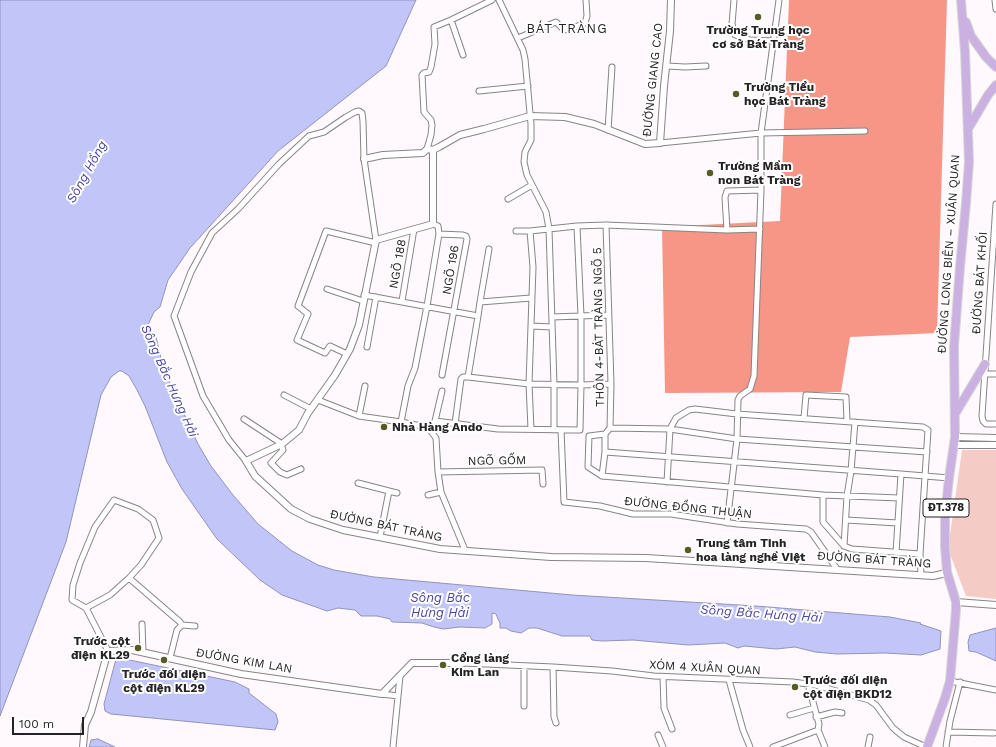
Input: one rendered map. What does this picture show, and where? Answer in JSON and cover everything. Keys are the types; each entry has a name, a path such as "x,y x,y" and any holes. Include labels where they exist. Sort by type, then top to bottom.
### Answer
{"main road":[{"name":"ĐƯỜNG LONG BIÊN – XUÂN QUAN","path":"954,441 954,346 969,162 965,52 961,0"},
{"path":"962,9 971,36 986,57 996,67"},
{"path":"968,130 988,95 996,85"},
{"path":"954,414 985,364"},
{"name":"ĐT.378","path":"927,747 945,698 950,678 956,606 947,572 945,516 954,441"}],"street":[{"path":"400,422 408,386 415,368 439,234 438,226 434,224 430,149 432,125 431,120 424,112 422,75 429,72 431,67 435,44 434,27 492,0"},
{"path":"499,0 523,50 528,86 531,140 525,152 524,162 527,175 546,212 549,229 554,430"},
{"path":"518,38 556,22 564,30 585,23 587,16 586,0"},
{"name":"ĐƯỜNG GIANG CAO","path":"364,159 383,155 423,153 460,135 484,130 530,116 565,117 594,124 645,144 660,143 671,0"},
{"path":"734,0 732,24 735,35 750,40 774,41"},
{"path":"727,523 737,439 738,400 740,396 750,389 754,376 762,190 761,133 779,0"},
{"path":"995,0 996,9"},
{"path":"451,20 463,55"},
{"path":"666,66 706,66"},
{"path":"608,130 612,67"},
{"path":"479,91 528,86"},
{"path":"359,111 362,113 363,121 364,159 376,242 359,325 347,354 335,375 311,409 299,430 282,444 246,461 229,440 203,396 183,345 174,316 192,272 212,233 238,209 293,150 309,136 324,132 346,117 359,111"},
{"path":"660,143 761,133 865,130"},
{"path":"508,199 532,185"},
{"path":"726,230 725,197 727,192 762,190"},
{"name":"ĐƯỜNG BÁT KHỐI","path":"996,204 993,287 984,374 983,421 986,424 996,424"},
{"path":"347,354 330,346 324,353 297,340 308,314 298,306 326,231 376,242 434,224"},
{"path":"516,231 606,225 726,230 760,229"},
{"name":"THÔN 4-BÁT TRÀNG NGÕ 5","path":"606,225 611,384 610,428"},
{"path":"577,226 581,316 582,385 580,430"},
{"name":"NGÕ 188","path":"402,301 414,229"},
{"path":"530,231 533,267 529,384 531,429"},
{"name":"NGÕ 196","path":"439,234 463,235 466,237 454,311"},
{"path":"468,378 488,249"},
{"path":"327,289 364,298 376,297 402,301 478,316"},
{"path":"367,347 376,297"},
{"path":"480,302 531,298"},
{"path":"442,375 454,311"},
{"path":"552,317 608,315"},
{"path":"531,326 552,327"},
{"path":"984,374 996,374"},
{"path":"455,424 461,379 463,377 529,384 611,384"},
{"path":"359,416 365,386"},
{"path":"430,430 435,421 442,390"},
{"path":"284,394 311,409"},
{"path":"804,418 806,395 846,397 846,421"},
{"path":"318,400 359,416 421,426 430,430 436,438 441,492 466,550"},
{"path":"667,482 670,429 676,418 689,410 695,409 737,414 923,427 928,430 920,554 921,575"},
{"path":"244,419 282,444 283,450 271,463 280,472 287,475 302,469"},
{"path":"435,421 498,429 580,430 590,436 605,434"},
{"path":"844,546 847,496 851,471 855,422"},
{"path":"602,476 605,452 605,434 610,428 670,429 737,439 927,452"},
{"name":"ĐƯỜNG ĐỒNG THUẬN","path":"561,430 564,502 600,506 634,514 671,514 727,523 810,530 837,569"},
{"path":"590,436 588,467 602,476 823,495 899,498"},
{"path":"954,441 996,438"},
{"path":"954,441 996,445"},
{"path":"605,452 949,478"},
{"name":"ĐƯỜNG BÁT TRÀNG","path":"246,461 255,476 274,496 291,509 310,519 342,530 440,549 551,557 646,558 921,575 938,575 947,572"},
{"name":"NGÕ GỐM","path":"438,472 542,470 543,484"},
{"path":"896,553 901,474"},
{"path":"358,483 397,493"},
{"path":"380,537 389,491"},
{"path":"428,496 441,492"},
{"path":"823,495 823,522 844,546 852,549 920,554"},
{"path":"83,747 85,725 91,712 108,650 86,608 72,600 73,585 80,562 95,526 114,500 138,509 154,520 159,538 130,578 110,595 86,608"},
{"path":"846,520 898,523"},
{"path":"130,578 180,622 182,626"},
{"path":"956,606 996,605"},
{"path":"142,624 143,652"},
{"path":"170,658 177,630 182,626 195,626"},
{"name":"ĐƯỜNG KIM LAN","path":"108,650 132,650 241,674 382,694"},
{"path":"382,694 412,663 463,663"},
{"name":"XÓM 4 XUÂN QUAN","path":"463,663 553,667 663,677 808,684 868,700 876,705 898,732 904,737 916,745 927,747"},
{"path":"524,666 524,706"},
{"path":"553,667 554,717 556,723"},
{"path":"393,747 400,676"},
{"path":"663,677 664,708 672,729"},
{"path":"950,678 960,682 996,690"},
{"path":"730,680 743,730 750,747"},
{"path":"946,747 948,732 960,682"},
{"path":"808,684 818,724 818,730 825,747"},
{"path":"382,694 398,696"},
{"path":"790,715 814,708"},
{"path":"816,717 835,712 842,714"},
{"path":"772,747 818,730"},
{"path":"948,732 994,733"},
{"path":"658,735 664,747"},
{"path":"868,747 870,737"}],"shaded area":[{"path":"789,0 947,0 937,333 850,337 841,392 665,393 662,227 780,221"},
{"path":"962,450 996,450 996,599 966,596 948,549"}],"water":[{"path":"0,0 416,0 386,66 278,151 190,248 168,280 160,307 154,312 148,325 148,331 152,336 156,337 164,370 198,444 211,466 258,524 292,551 318,565 334,570 374,577 572,595 756,606 890,617 921,623 920,624 941,631 940,649 921,655 885,653 837,654 815,652 795,647 776,649 744,646 738,648 725,643 688,645 633,640 602,641 592,640 590,636 562,636 537,628 529,628 521,633 511,631 506,628 500,628 500,623 496,614 492,613 492,624 485,628 460,627 443,629 422,623 392,622 390,619 377,616 361,616 355,610 338,608 327,611 282,595 260,580 217,539 182,489 167,462 145,406 129,376 122,371 119,371 111,377 101,395 66,542 0,716"},
{"path":"996,628 996,661 976,652 969,651 968,642 970,635"},
{"path":"120,658 235,682 249,689 249,693 276,714 278,722 275,730 111,714 105,711 104,704 116,659"},
{"path":"98,739 115,747 89,747 91,740"}],"place":[{"name":"Trường Trung học cơ sở Bát Tràng","path":"758,17"},
{"name":"Trường Tiểu học Bát Tràng","path":"736,94"},
{"name":"Trường Mầm non Bát Tràng","path":"710,173"},
{"name":"Nhà Hàng Ando","path":"384,427"},
{"name":"Trung tâm Tinh hoa làng nghề Việt","path":"688,550"},
{"name":"Trước cột điện KL29","path":"138,648"},
{"name":"Trước đối diện cột điện KL29","path":"164,660"},
{"name":"Cổng làng Kim Lan","path":"443,665"},
{"name":"Trước đối diện cột điện BKD12","path":"795,687"}],"district":[{"name":"BÁT TRÀNG","path":"567,29"}],"water label":[{"name":"Sông Hồng","path":"87,172"},
{"name":"Sông Bắc Hưng Hải","path":"169,381"},
{"name":"Sông Bắc Hưng Hải","path":"440,606"},
{"name":"Sông Bắc Hưng Hải","path":"761,614"}]}
